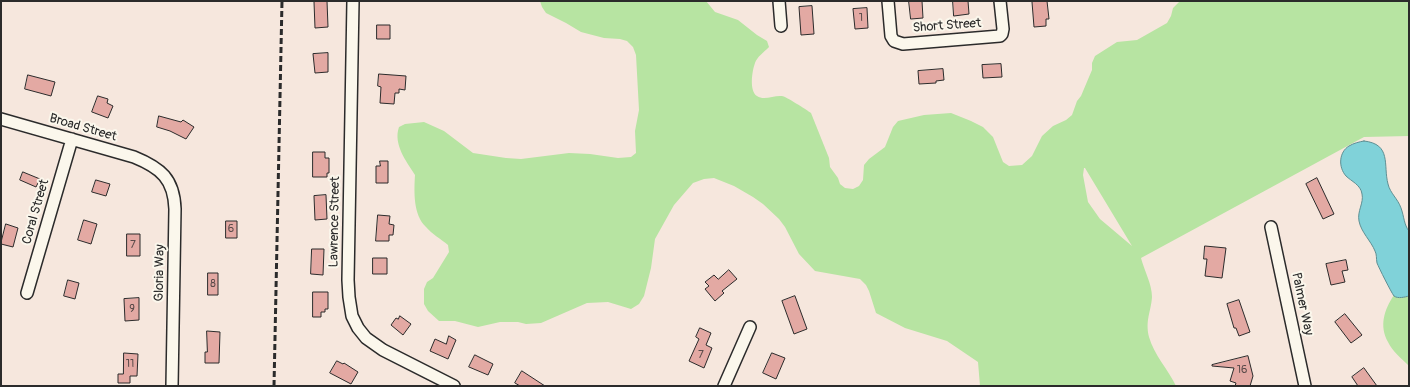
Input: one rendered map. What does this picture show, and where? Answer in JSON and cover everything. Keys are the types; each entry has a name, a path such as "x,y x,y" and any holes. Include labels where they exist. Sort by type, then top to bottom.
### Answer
{"street":[{"name":"Lawrence Street","path":"353,1 349,267 350,308 358,328 372,343 454,386"},
{"path":"778,1 781,26"},
{"name":"Short Street","path":"888,1 890,32 892,39 898,43 910,44 1000,36 1002,32 1000,1"},
{"name":"Broad Street","path":"1,119 134,158 155,167"},
{"name":"Coral Street","path":"27,293 72,139"},
{"name":"Gloria Way","path":"155,167 169,182 175,204 172,386"},
{"name":"Palmer Way","path":"1272,227 1305,386"},
{"path":"724,386 750,327"}],"green space":[{"path":"540,1 706,1 715,12 738,20 767,41 769,47 755,63 752,76 754,93 763,98 782,96 811,113 829,158 830,167 838,178 840,184 845,188 853,189 859,186 863,180 864,165 869,159 885,147 893,127 898,121 924,115 951,113 983,127 993,137 1003,162 1009,166 1022,165 1032,156 1042,136 1053,126 1066,120 1072,115 1092,70 1092,63 1095,56 1117,42 1137,40 1167,23 1173,8 1180,1 1409,1 1409,136 1364,137 1141,258 1152,292 1148,326 1149,337 1154,350 1176,386 980,386 978,362 947,341 905,328 876,313 869,291 860,279 815,271 799,254 785,227 779,219 763,204 734,186 714,178 704,179 693,183 674,205 655,239 651,268 644,296 639,304 631,309 608,302 587,303 541,323 526,324 518,322 500,322 478,327 455,321 439,321 428,311 424,304 424,289 427,282 433,278 449,252 448,245 428,230 419,216 415,202 415,175 404,158 399,146 399,127 405,124 424,122 444,131 473,153 506,158 521,159 569,153 618,158 631,157 636,153 635,131 639,110 636,55 633,47 627,41 604,38 581,32 546,13","holes":["1085,168 1132,246 1100,219 1088,202 1083,175"]},
{"path":"1394,295 1399,298 1409,296 1409,366 1392,349 1385,336 1383,324 1385,312"}],"water":[{"path":"1364,141 1379,146 1383,151 1389,187 1400,205 1407,229 1409,231 1409,296 1402,298 1394,296 1377,263 1375,251 1364,233 1359,221 1362,201 1360,188 1346,176 1343,172 1341,164 1343,152 1349,146"}],"building":[{"path":"327,1 328,27 315,28 314,2"},
{"path":"909,1 922,1 923,18 911,19"},
{"path":"953,1 968,1 969,14 954,16"},
{"path":"1047,1 1049,19 1046,19 1046,26 1034,27 1032,2"},
{"path":"812,6 814,34 801,35 799,7"},
{"path":"867,8 868,28 855,29 853,9"},
{"path":"377,25 390,25 390,39 377,39"},
{"path":"328,53 328,72 315,73 313,54"},
{"path":"1001,64 1002,77 983,78 982,65"},
{"path":"943,69 944,80 936,81 936,83 919,84 918,71"},
{"path":"379,74 406,76 405,90 399,89 399,93 395,93 394,104 380,103 381,87 378,86"},
{"path":"28,75 55,82 51,96 25,89"},
{"path":"98,96 108,99 107,103 113,106 108,118 92,112"},
{"path":"159,116 181,122 183,120 194,127 186,139 170,131 157,127"},
{"path":"313,152 325,152 325,158 329,158 329,173 327,173 327,177 313,177"},
{"path":"380,161 388,161 388,183 376,183 376,166 380,166"},
{"path":"23,172 40,179 36,187 20,180"},
{"path":"1317,178 1334,214 1323,219 1306,184"},
{"path":"96,180 110,184 106,196 92,192"},
{"path":"326,195 327,219 315,220 314,196"},
{"path":"378,215 390,216 389,224 394,225 393,235 389,235 389,241 376,241"},
{"path":"84,220 97,224 91,244 78,240"},
{"path":"226,221 237,221 237,238 226,238"},
{"path":"6,224 18,228 13,247 1,244"},
{"path":"127,234 140,234 140,256 127,256"},
{"path":"1205,246 1226,248 1222,278 1205,276 1207,259 1204,259"},
{"path":"312,249 324,249 323,275 311,274"},
{"path":"373,258 387,258 387,274 373,274"},
{"path":"1346,260 1348,270 1342,271 1345,282 1331,285 1326,264"},
{"path":"729,270 737,279 722,291 724,293 715,301 705,289 709,286 705,282 714,275 718,279"},
{"path":"208,273 218,273 218,295 208,295"},
{"path":"68,280 79,283 75,299 64,296"},
{"path":"313,292 328,292 328,309 325,309 325,312 321,312 321,317 313,317"},
{"path":"795,296 807,329 794,334 782,301"},
{"path":"139,298 139,320 125,321 124,299"},
{"path":"1239,300 1250,332 1239,336 1236,328 1234,328 1227,304"},
{"path":"1345,314 1362,335 1351,343 1335,322"},
{"path":"400,316 411,324 403,335 391,325 396,318 398,319"},
{"path":"700,328 711,333 706,345 712,348 704,368 689,361 699,339 696,337"},
{"path":"207,331 220,332 219,363 205,363 205,352 207,352"},
{"path":"449,336 456,340 448,359 430,351 435,339 446,344"},
{"path":"124,353 138,354 137,376 130,376 130,383 118,383 118,374 123,374"},
{"path":"772,353 785,358 776,379 763,373"},
{"path":"475,355 493,364 488,375 469,367"},
{"path":"1248,356 1253,376 1250,386 1235,386 1236,383 1230,381 1234,368 1212,366 1212,365"},
{"path":"337,361 343,364 344,363 358,372 351,384 330,373"},
{"path":"1364,368 1377,386 1358,386 1352,377"},
{"path":"522,371 545,386 520,386 515,383"}],"railway":[{"path":"274,386 282,1"}]}
